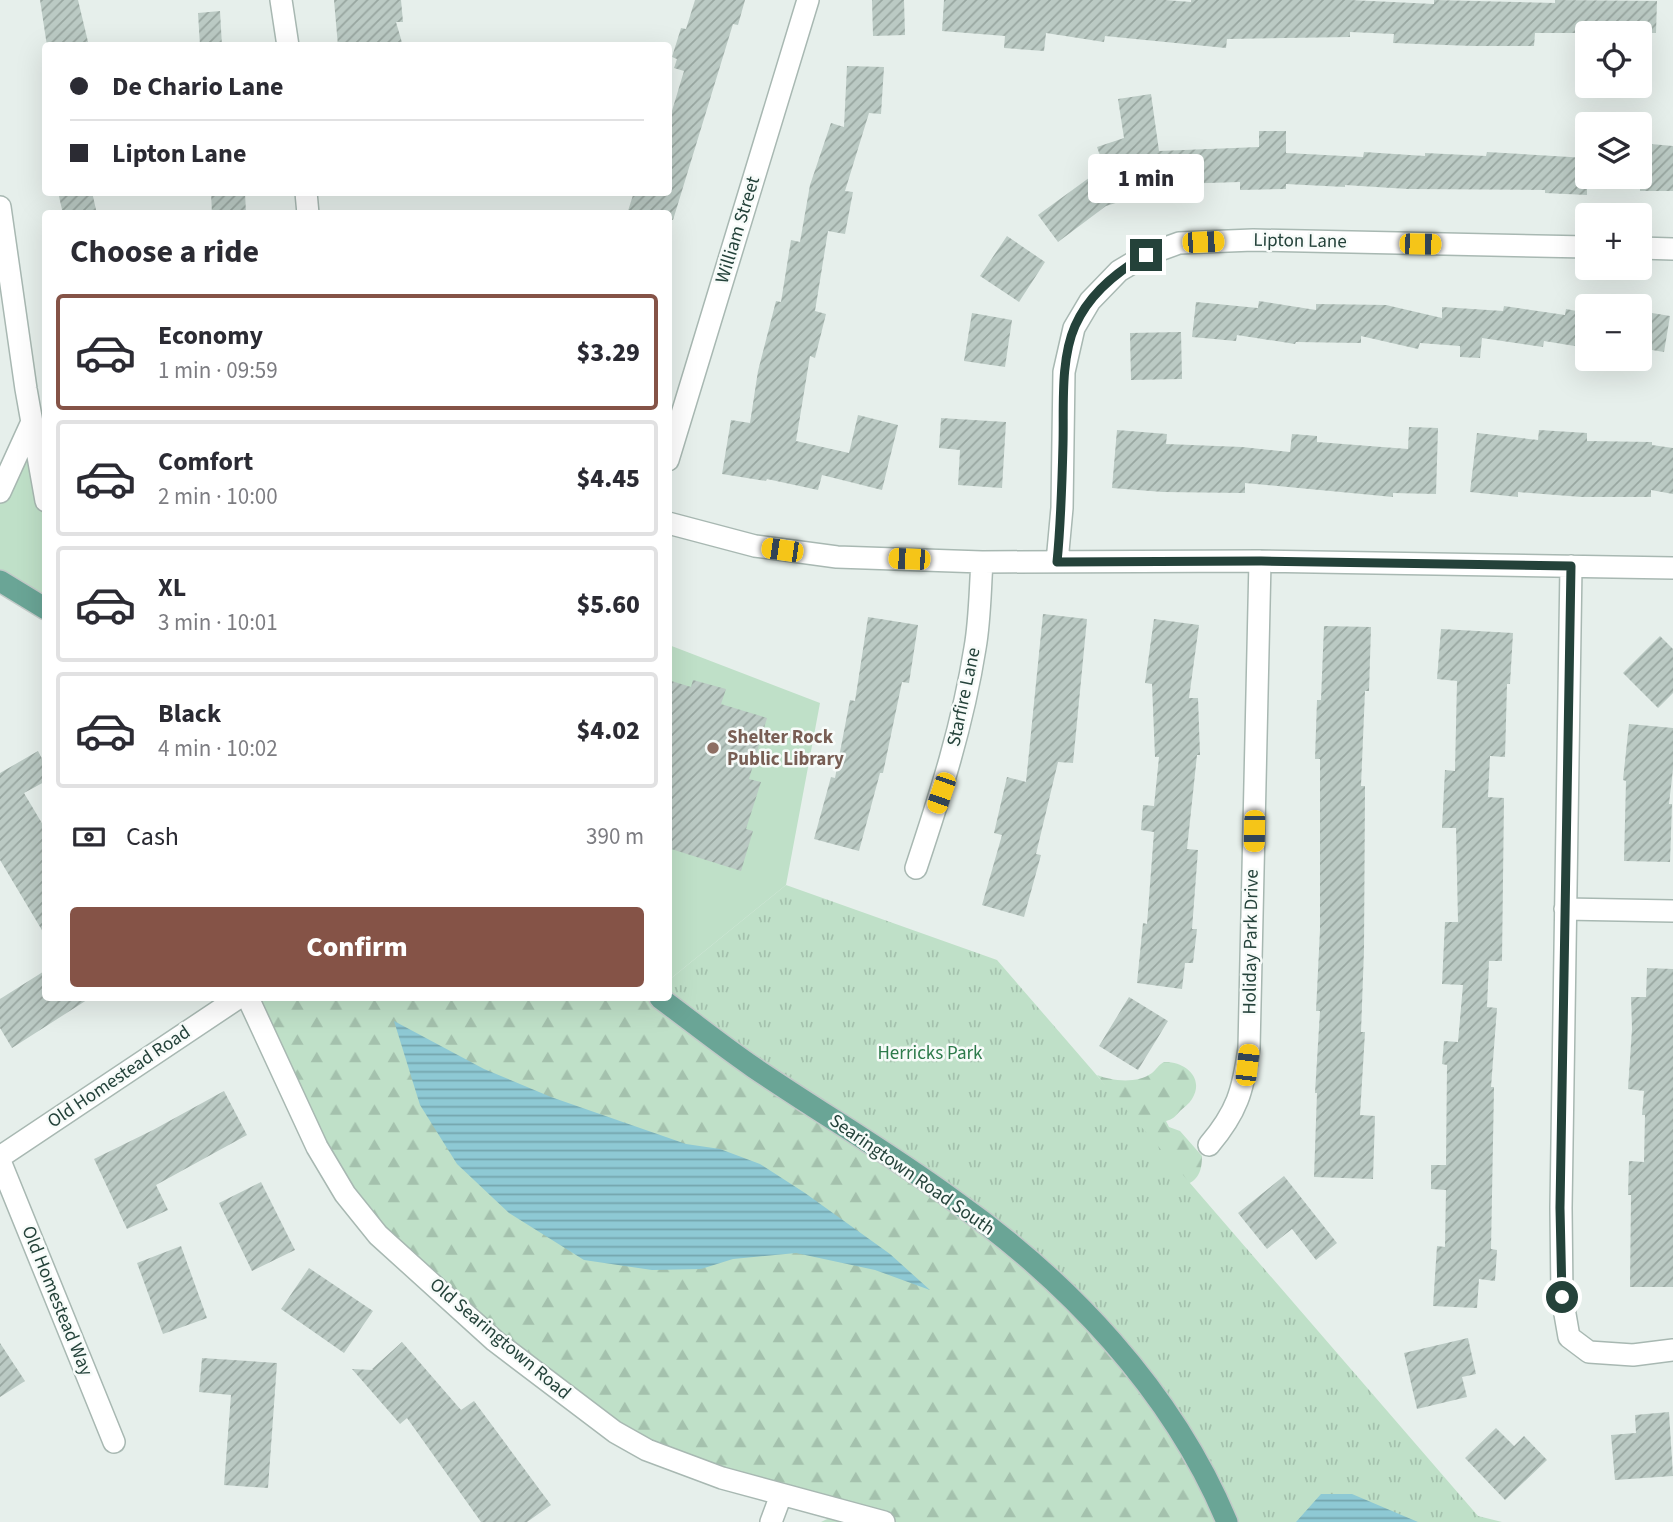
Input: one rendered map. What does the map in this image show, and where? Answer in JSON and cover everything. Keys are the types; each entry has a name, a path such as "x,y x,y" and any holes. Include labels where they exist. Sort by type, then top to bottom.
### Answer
{"main road":[{"path":"0,580 42,606"},
{"name":"Searingtown Road South","path":"664,1001 751,1066 953,1199 1038,1266 1071,1296 1128,1360 1170,1418 1194,1457 1227,1522"}],"street":[{"path":"281,0 287,42"},
{"name":"William Street","path":"672,447 808,0"},
{"path":"0,207 31,424 42,480"},
{"name":"Lipton Lane","path":"1057,562 1062,508 1065,372 1074,328 1090,301 1119,271 1146,255 1179,243 1252,240 1575,247"},
{"path":"1652,248 1673,249"},
{"path":"0,492 31,424"},
{"path":"672,524 755,546 837,557 982,562 1261,561 1673,568"},
{"name":"Holiday Park Drive","path":"1209,1145 1227,1124 1237,1105 1249,1048 1261,561"},
{"name":"Starfire Lane","path":"916,868 962,718 976,645 982,562"},
{"path":"1571,566 1560,1208 1562,1297 1569,1337 1589,1352 1633,1355 1673,1350"},
{"path":"1565,909 1673,911"},
{"name":"Old Homestead Road","path":"0,1159 234,1001"},
{"name":"Old Searingtown Road","path":"249,1001 317,1147 345,1194 378,1235 495,1340 615,1432 647,1450 684,1466 884,1522"},
{"name":"Old Homestead Way","path":"0,1159 114,1442"},
{"path":"771,1522 781,1495"}],"green space":[{"path":"30,431 42,497 42,604 0,577 0,499"},
{"path":"672,646 820,703 786,885 672,978"},
{"name":"Herricks Park","path":"786,885 997,960 1478,1516 1502,1522 1227,1522 1194,1457 1071,1296 672,1001 672,978"},
{"path":"249,1001 664,1001 953,1199 1128,1360 1227,1522 821,1522 841,1512 684,1466 495,1341 345,1194"},
{"path":"1164,1062 1172,1062 1186,1068 1191,1072 1196,1084 1191,1101 1174,1118 1166,1121 1169,1127 1180,1131 1202,1156 1197,1176 1191,1182 1180,1186 1097,1075 1117,1080 1139,1079 1152,1073"}],"water":[{"path":"394,1021 484,1069 551,1097 686,1144 720,1149 760,1164 890,1254 930,1290 875,1270 796,1253 733,1259 701,1269 652,1270 584,1260 509,1213 457,1164 420,1105"},
{"path":"1321,1494 1352,1494 1418,1522 1296,1522"}],"building":[{"path":"40,0 78,0 88,42 46,42"},
{"path":"334,0 401,0 403,22 396,22 402,42 338,42"},
{"path":"695,0 745,0 738,25 733,24 673,220 672,210 628,210 633,196 672,196 672,111 684,71 674,68 677,59 672,57 681,28 686,29"},
{"path":"872,0 904,0 905,35 873,36"},
{"path":"944,0 1350,0 1434,4 1434,0 1555,3 1555,0 1657,1 1656,33 1652,33 1652,21 1575,21 1575,33 1535,33 1534,46 1393,43 1394,34 1350,32 1350,37 1227,39 1226,48 1105,36 1104,42 1046,33 1044,51 1004,48 1005,36 942,31"},
{"path":"220,11 222,42 200,42 198,13"},
{"path":"847,66 884,67 881,114 869,113 845,191 853,192 845,234 828,231 815,311 826,314 815,358 810,356 796,441 849,453 858,415 898,425 882,490 822,475 818,490 767,479 722,474 731,420 750,423 758,371 776,301 781,302 791,240 800,242 810,185 831,123 844,127"},
{"path":"1151,94 1159,151 1259,147 1259,131 1286,131 1286,153 1363,157 1364,152 1486,156 1487,152 1575,157 1575,189 1587,189 1587,195 1545,193 1545,190 1408,189 1286,184 1286,189 1240,190 1240,182 1176,184 1106,206 1058,242 1038,215 1104,167 1097,147 1124,138 1118,99"},
{"path":"1652,144 1673,146 1673,191 1640,191 1652,189"},
{"path":"59,196 93,196 96,210 62,210"},
{"path":"211,196 245,196 246,210 212,210"},
{"path":"1007,236 1045,262 1019,302 980,276"},
{"path":"1259,301 1316,310 1316,304 1386,305 1442,318 1442,307 1503,311 1504,306 1565,315 1566,309 1575,311 1575,346 1544,341 1543,347 1482,338 1480,358 1460,357 1460,346 1420,343 1418,349 1361,336 1361,343 1295,344 1237,335 1236,341 1192,337 1196,302 1258,308"},
{"path":"972,313 1012,320 1005,367 964,361"},
{"path":"1652,313 1670,316 1664,352 1652,350"},
{"path":"1181,332 1182,379 1131,380 1130,333"},
{"path":"941,418 1006,422 1002,488 958,485 960,450 939,448"},
{"path":"1409,427 1438,428 1436,494 1393,493 1393,497 1245,483 1245,493 1112,488 1117,430 1167,434 1166,444 1290,452 1292,434 1317,436 1317,442 1408,449"},
{"path":"1539,430 1587,433 1587,441 1652,442 1652,445 1673,448 1673,494 1651,490 1651,497 1582,497 1518,492 1518,497 1470,492 1477,433 1538,440"},
{"path":"1043,614 1087,619 1073,763 1058,762 1036,854 1041,855 1024,917 982,905 1002,835 994,833 1007,777 1026,782"},
{"path":"868,617 918,625 909,683 902,682 883,773 880,773 859,851 814,839 831,777 835,778 850,700 855,701"},
{"path":"1154,619 1199,625 1189,698 1198,698 1200,755 1197,755 1187,849 1198,850 1192,929 1197,929 1193,963 1185,963 1182,989 1137,983 1143,923 1147,924 1154,832 1141,830 1143,805 1154,806 1159,757 1155,757 1152,684 1145,683"},
{"path":"1324,626 1371,627 1361,786 1365,786 1361,1032 1365,1032 1360,1115 1375,1116 1373,1179 1314,1177 1320,1011 1316,1011 1320,930 1320,759 1315,759"},
{"path":"1441,629 1513,633 1510,684 1507,684 1505,757 1490,756 1488,797 1504,798 1502,961 1489,961 1487,1007 1497,1008 1491,1087 1494,1087 1491,1249 1497,1250 1495,1281 1479,1279 1477,1308 1433,1306 1437,1246 1445,1247 1446,1190 1431,1189 1431,1165 1446,1165 1447,1065 1442,1064 1444,1041 1458,1042 1463,985 1442,984 1445,922 1458,922 1456,828 1442,828 1445,770 1455,771 1457,681 1437,679"},
{"path":"1660,636 1673,649 1673,693 1658,708 1623,673"},
{"name":"Shelter Rock Public Library","path":"693,680 726,689 721,704 767,718 749,779 761,782 746,829 753,831 741,871 672,849 672,681 691,687"},
{"path":"1629,724 1673,728 1673,769 1669,804 1672,804 1670,862 1624,861 1626,781 1623,780"},
{"path":"38,751 42,758 42,783 24,793 42,823 42,930 0,860 0,773"},
{"path":"1647,968 1673,969 1673,1287 1630,1287 1629,1161 1644,1162 1645,1115 1642,1115 1644,1091 1628,1089 1631,997 1646,997"},
{"path":"42,973 42,1001 85,1001 12,1048 0,1028 0,999"},
{"path":"1129,997 1168,1021 1138,1070 1099,1046"},
{"path":"224,1091 247,1135 156,1185 168,1210 127,1229 94,1159"},
{"path":"1284,1176 1337,1243 1316,1260 1292,1229 1267,1249 1238,1213"},
{"path":"261,1182 295,1250 252,1271 219,1203"},
{"path":"181,1246 207,1318 163,1334 137,1263"},
{"path":"309,1268 373,1311 344,1353 281,1309"},
{"path":"1468,1338 1476,1374 1462,1377 1467,1397 1417,1409 1404,1353"},
{"path":"402,1342 461,1410 474,1401 551,1505 527,1522 481,1522 407,1418 400,1424 352,1369 373,1370"},
{"path":"0,1343 25,1381 0,1397"},
{"path":"202,1358 277,1363 268,1488 224,1485 231,1395 199,1392"},
{"path":"1669,1412 1673,1476 1615,1480 1611,1435 1636,1433 1635,1415"},
{"path":"1496,1428 1514,1446 1524,1436 1547,1460 1505,1500 1465,1458"}],"place":[{"name":"Shelter Rock Public Library","path":"713,748"}],"route":[{"path":"1146,255 1119,271 1090,301 1074,328 1065,372 1062,508 1057,562 1261,561 1571,566 1560,1208 1562,1297"}]}
